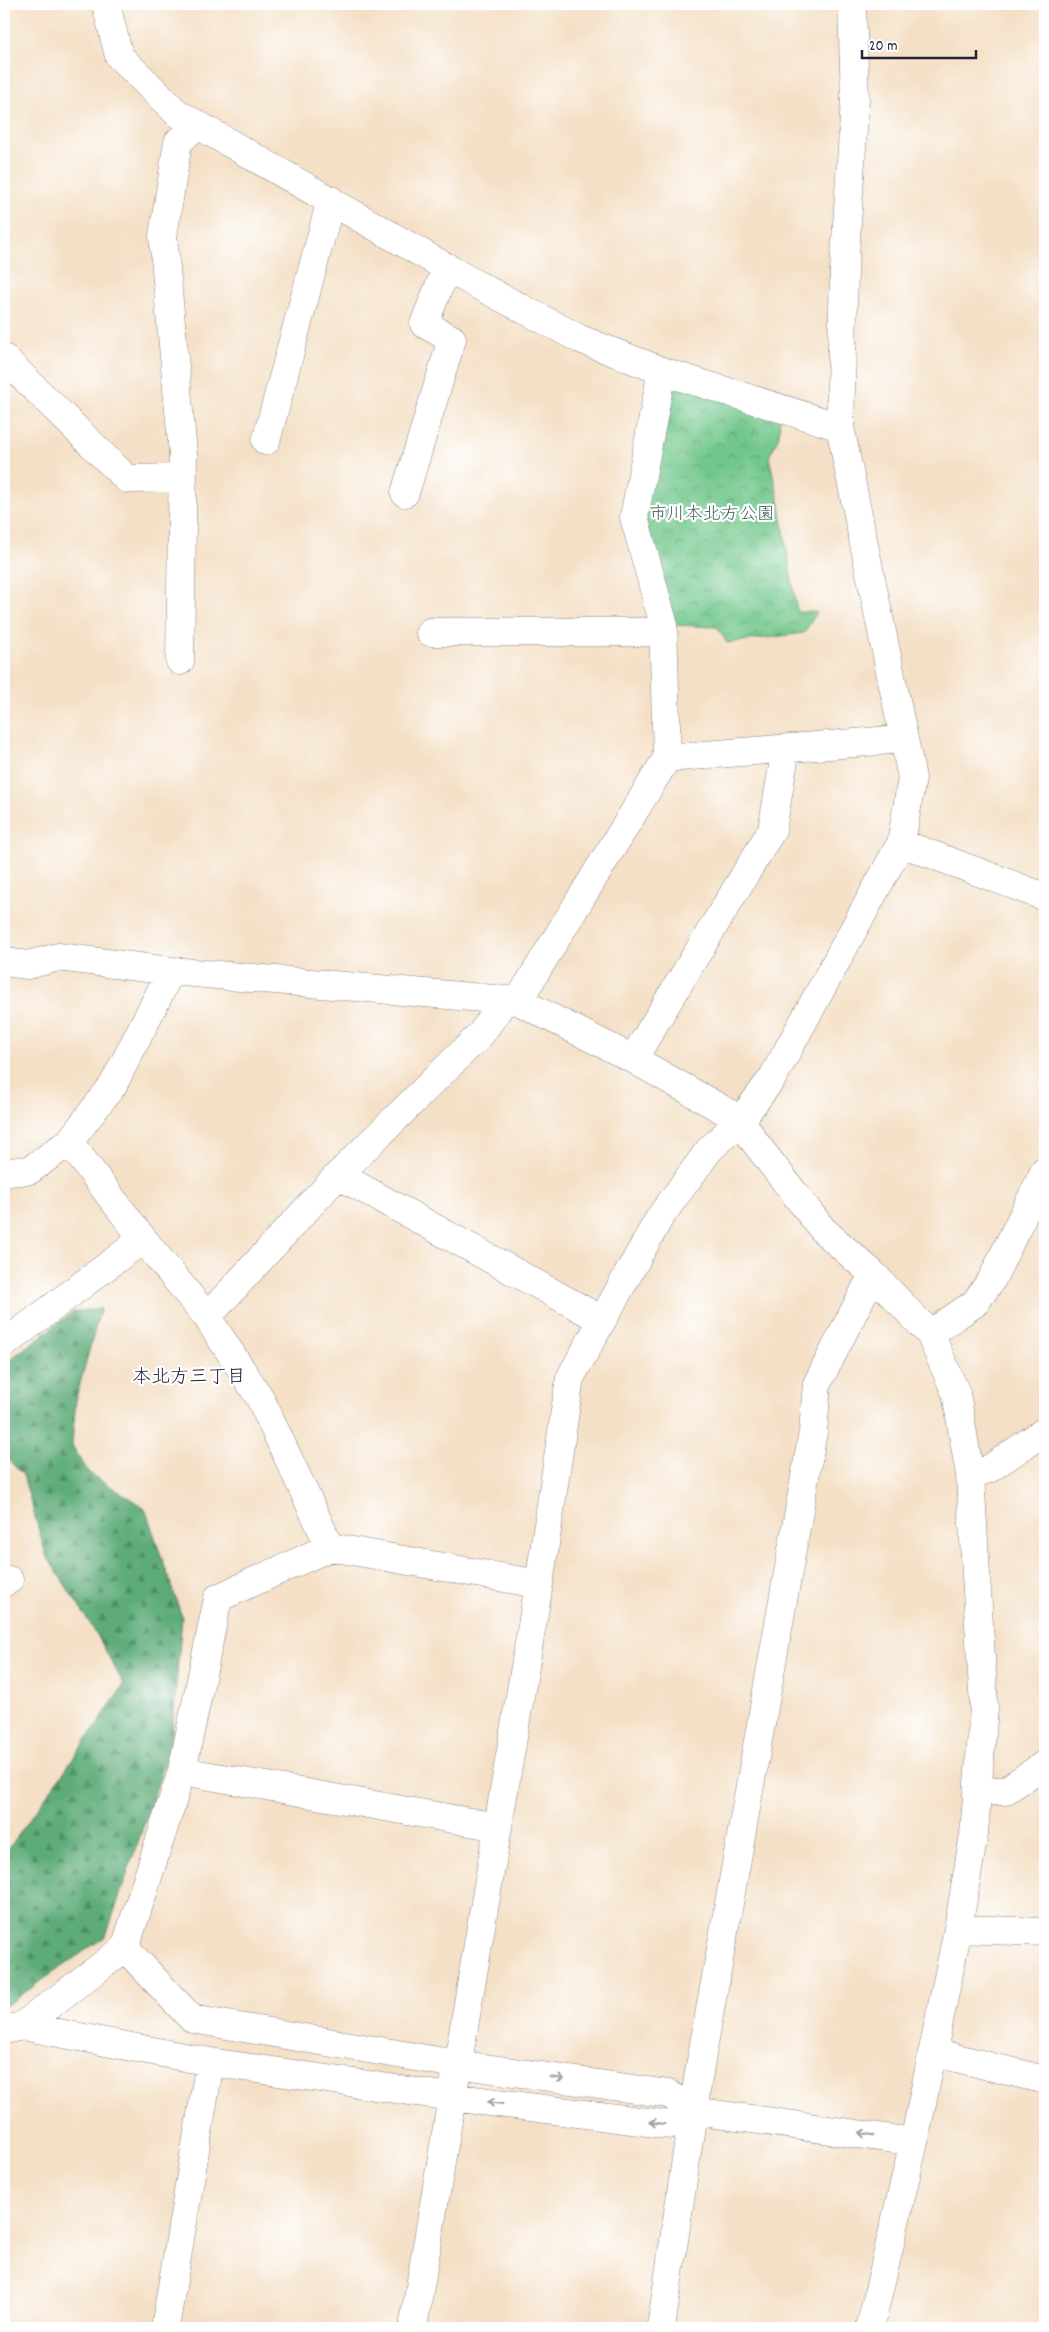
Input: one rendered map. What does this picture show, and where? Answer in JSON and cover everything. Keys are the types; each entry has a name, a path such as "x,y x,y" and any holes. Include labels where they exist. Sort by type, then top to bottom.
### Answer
{"street":[{"path":"106,4 119,56 177,113 447,268 580,340 662,371 840,427"},
{"path":"413,2328 456,2064 539,1584 570,1378 660,1217 709,1150 741,1120 773,1077 901,843 912,778 840,427 844,271 855,100 852,4"},
{"path":"180,661 183,454 163,236 178,142 197,124"},
{"path":"266,441 331,200"},
{"path":"405,493 452,339 424,324 447,268"},
{"path":"4,358 126,479 183,478"},
{"path":"208,1317 338,1175 481,1034 511,1001 667,758 664,632 634,518 662,371"},
{"path":"430,632 664,632"},
{"path":"667,758 904,739"},
{"path":"633,1059 772,830 786,748"},
{"path":"901,843 1045,897"},
{"path":"4,962 28,965 58,957 171,971 511,1001 633,1059 741,1120 754,1141 823,1230 873,1274 930,1334 956,1393 970,1475 984,1707 974,1834 958,1929 914,2142 870,2328"},
{"path":"4,1170 8,1172 30,1170 69,1142 113,1085 171,971"},
{"path":"69,1142 143,1239 208,1317 260,1398 330,1547"},
{"path":"930,1334 975,1303 992,1280 1045,1170"},
{"path":"338,1175 602,1320"},
{"path":"4,1344 143,1239"},
{"path":"661,2328 699,2072 814,1432 817,1384 873,1274"},
{"path":"970,1475 990,1469 1045,1431"},
{"path":"13,2028 125,1948 182,1771 218,1598 330,1547 539,1584"},
{"path":"978,1791 1005,1791 1045,1764"},
{"path":"182,1771 498,1827"},
{"path":"958,1929 1045,1932"},
{"path":"125,1948 192,2019 456,2064 669,2094 694,2111 914,2142"},
{"path":"13,2028 210,2062 451,2097 670,2125 694,2111"},
{"path":"932,2052 1045,2080"},
{"path":"165,2328 210,2062"}],"green space":[{"name":"市川本北方公園","path":"668,382 780,415 779,436 769,457 780,505 796,606 798,612 817,612 804,633 727,643 717,627 672,625 642,516"},
{"path":"101,1308 76,1398 72,1445 89,1473 145,1508 182,1617 171,1745 106,1936 4,2007 4,1855 124,1685 96,1633 46,1555 23,1475 4,1455 4,1364 73,1312"}],"district":[{"name":"本北方三丁目","path":"189,1375"}]}
